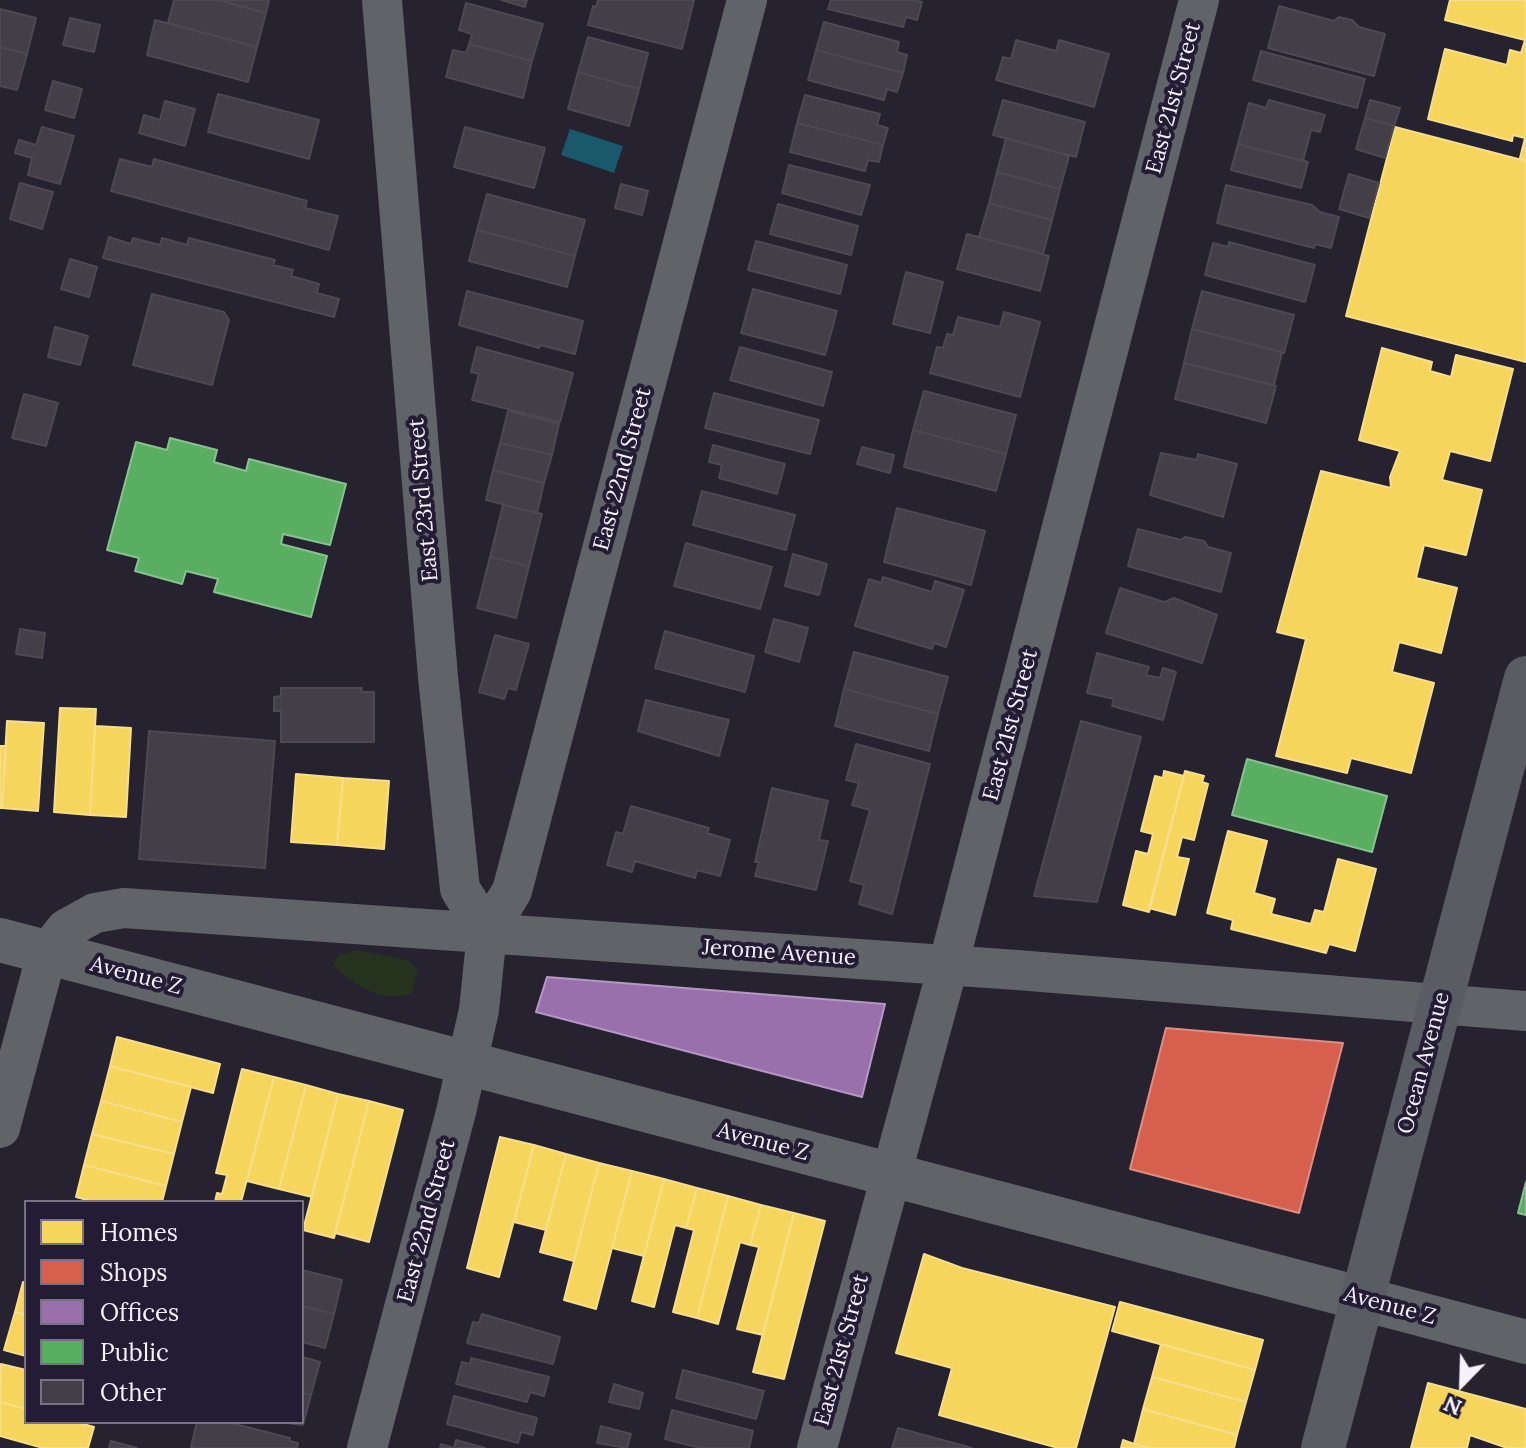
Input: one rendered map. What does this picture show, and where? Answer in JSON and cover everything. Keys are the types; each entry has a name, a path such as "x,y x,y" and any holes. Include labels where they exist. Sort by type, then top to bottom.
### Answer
{"main road":[{"name":"Ocean Avenue","path":"1323,1448 1526,678"}],"street":[{"name":"East 23rd Street","path":"382,0 438,677 460,889 487,932"},
{"name":"East 22nd Street","path":"367,1448 466,1064 481,993 487,932 512,891 747,0"},
{"name":"East 21st Street","path":"817,1448 948,966 1199,0"},
{"name":"Jerome Avenue","path":"47,953 66,929 95,913 124,908 487,932 1526,1011"},
{"name":"Avenue Z","path":"0,940 1526,1342"},
{"path":"0,1128 47,953"}],"green space":[{"path":"358,950 410,961 418,972 412,993 380,995 350,980 334,965 337,956"}],"water":[{"path":"570,129 623,146 614,173 561,155"}],"building: Homes":[{"path":"1450,0 1526,0 1526,160 1520,158 1525,138 1513,135 1512,141 1428,119 1445,49 1507,65 1510,50 1521,53 1525,40 1445,20"},
{"path":"1395,127 1526,161 1526,362 1346,316"},
{"path":"1382,348 1432,362 1430,371 1451,377 1456,355 1513,369 1490,461 1450,451 1442,480 1482,490 1466,555 1424,545 1416,578 1457,588 1441,653 1399,642 1392,672 1434,683 1411,773 1351,758 1347,773 1276,756 1306,639 1277,632 1321,471 1391,488 1390,477 1400,451 1359,440"},
{"path":"60,708 96,709 90,815 54,812"},
{"path":"7,721 44,723 38,811 2,808"},
{"path":"95,726 131,728 126,817 90,815"},
{"path":"0,746 6,746 2,808 0,808"},
{"path":"1164,771 1184,776 1149,912 1123,905 1136,851 1148,854 1153,834 1141,831 1155,776 1163,778"},
{"path":"1185,771 1204,776 1202,782 1208,784 1194,840 1182,837 1177,857 1189,859 1175,915 1149,908"},
{"path":"296,774 343,778 337,845 291,842"},
{"path":"343,778 389,781 384,849 337,845"},
{"path":"1228,831 1267,841 1254,893 1275,899 1271,914 1311,924 1315,910 1324,912 1338,859 1376,869 1355,951 1329,944 1326,953 1231,929 1233,920 1207,913"},
{"path":"117,1037 220,1064 213,1093 110,1066"},
{"path":"110,1066 191,1087 182,1122 101,1101"},
{"path":"242,1069 274,1077 242,1200 215,1200 217,1193 222,1194 227,1175 216,1173"},
{"path":"274,1077 306,1085 279,1189 247,1181"},
{"path":"306,1085 338,1094 312,1197 279,1189"},
{"path":"338,1094 369,1101 334,1238 304,1230"},
{"path":"101,1101 182,1122 174,1154 92,1134"},
{"path":"369,1101 403,1110 369,1242 335,1233"},
{"path":"92,1134 174,1154 166,1186 84,1165"},
{"path":"500,1137 534,1145 499,1277 467,1268"},
{"path":"534,1145 566,1154 546,1230 514,1222"},
{"path":"566,1154 599,1163 574,1261 540,1252"},
{"path":"599,1163 632,1171 596,1309 564,1300"},
{"path":"84,1165 166,1186 162,1200 87,1200 76,1197"},
{"path":"632,1171 664,1179 644,1256 612,1248"},
{"path":"664,1179 697,1188 686,1228 675,1225 654,1307 632,1301"},
{"path":"697,1188 728,1196 697,1318 673,1312 694,1230 686,1228"},
{"path":"728,1196 761,1205 750,1245 740,1242 718,1324 697,1318"},
{"path":"761,1205 794,1213 763,1335 737,1329 759,1247 750,1245"},
{"path":"794,1213 825,1221 784,1379 753,1372"},
{"path":"924,1254 962,1268 1115,1307 1076,1448 1058,1448 939,1415 952,1368 896,1353"},
{"path":"23,1282 24,1314 15,1312"},
{"path":"1120,1302 1263,1340 1255,1370 1112,1331"},
{"path":"15,1312 24,1314 24,1355 4,1350"},
{"path":"1161,1344 1255,1370 1246,1402 1152,1377"},
{"path":"1,1364 24,1370 24,1408 0,1402"},
{"path":"1152,1377 1246,1402 1237,1435 1143,1409"},
{"path":"1428,1383 1526,1409 1526,1448 1507,1448 1470,1435 1467,1448 1411,1448"},
{"path":"0,1402 24,1408 24,1424 83,1424 94,1427 88,1448 43,1448 0,1436"},
{"path":"1143,1409 1237,1435 1234,1448 1151,1448 1134,1444"},
{"path":"1123,1440 1134,1444 1151,1448 1121,1448"}],"building: Shops":[{"path":"1166,1028 1343,1043 1299,1213 1130,1169"}],"building: Offices":[{"path":"547,977 885,1004 862,1097 536,1012"}],"building: Public":[{"path":"170,438 217,450 214,462 246,471 249,459 346,484 330,545 283,534 281,544 327,556 311,617 214,592 218,579 186,571 182,584 135,571 139,558 107,550 136,442 167,450"},
{"path":"1247,759 1387,796 1372,852 1232,815"},
{"path":"1526,1182 1526,1215 1518,1213"}],"building: Other":[{"path":"174,0 218,0 266,13 257,47 168,23"},
{"path":"218,0 269,0 266,13"},
{"path":"501,0 527,0 525,7"},
{"path":"598,0 694,0 682,49 588,25 593,6 596,7"},
{"path":"831,0 922,2 917,20 906,17 903,27 828,9"},
{"path":"466,3 543,24 532,61 469,44 472,34 459,30"},
{"path":"1279,6 1334,21 1339,17 1352,20 1359,27 1385,34 1374,76 1268,48"},
{"path":"0,9 36,18 27,54 0,47"},
{"path":"70,18 100,25 94,52 63,45"},
{"path":"155,20 257,47 248,82 147,55"},
{"path":"824,22 899,42 897,52 907,55 903,73 816,50"},
{"path":"588,37 648,53 639,89 578,72"},
{"path":"1016,40 1056,51 1059,40 1109,54 1094,107 996,80 1003,57 1011,59"},
{"path":"469,44 532,61 523,98 446,77 453,50 466,53"},
{"path":"0,47 27,54 17,90 0,86"},
{"path":"816,50 903,73 897,92 887,89 884,100 808,80"},
{"path":"1261,51 1365,79 1357,108 1253,80"},
{"path":"578,72 639,89 629,126 568,109"},
{"path":"53,81 82,89 74,118 45,110"},
{"path":"218,94 319,120 309,159 208,132"},
{"path":"805,95 880,114 877,125 888,128 883,145 797,123"},
{"path":"1003,100 1085,122 1076,157 993,135"},
{"path":"1269,100 1325,115 1320,132 1311,130 1303,161 1238,144 1249,103 1266,108"},
{"path":"1370,100 1400,108 1394,126 1365,118"},
{"path":"165,101 195,109 185,146 139,133 144,115 160,120"},
{"path":"1365,118 1394,126 1385,158 1356,149"},
{"path":"797,123 883,145 879,162 868,160 865,171 790,152"},
{"path":"42,127 74,136 60,184 28,175 32,158 15,153 19,140 36,145"},
{"path":"465,127 545,148 534,188 454,167"},
{"path":"1006,138 1069,156 1060,189 997,172"},
{"path":"1238,144 1308,162 1301,188 1231,170"},
{"path":"120,159 152,167 154,159 307,201 305,208 338,216 329,250 111,191"},
{"path":"789,165 870,185 861,215 782,193"},
{"path":"997,172 1060,189 1052,220 989,203"},
{"path":"1349,174 1379,183 1369,218 1339,209"},
{"path":"20,183 53,192 42,229 10,219"},
{"path":"621,184 648,191 642,215 615,208"},
{"path":"1226,185 1312,205 1320,212 1339,217 1331,248 1315,244 1314,248 1217,223"},
{"path":"487,194 585,220 575,256 477,230"},
{"path":"989,203 1052,220 1043,254 979,237"},
{"path":"778,204 858,226 851,255 770,234"},
{"path":"477,230 575,256 567,287 469,261"},
{"path":"967,234 1049,256 1040,291 957,269"},
{"path":"109,237 131,244 133,238 160,245 162,238 187,245 189,238 275,260 273,265 293,270 291,276 319,284 317,293 339,299 334,317 103,258"},
{"path":"756,241 847,265 840,294 748,270"},
{"path":"1229,242 1315,265 1305,302 1205,275 1213,243 1228,247"},
{"path":"70,259 97,267 89,297 61,289"},
{"path":"906,272 943,282 930,333 893,324"},
{"path":"753,289 837,311 825,355 741,333"},
{"path":"467,291 583,321 575,354 540,345 539,348 459,325"},
{"path":"1202,291 1294,315 1284,353 1192,329"},
{"path":"152,294 224,312 229,320 212,385 133,365"},
{"path":"1004,312 1040,322 1020,397 930,373 937,347 943,348 947,334 953,335 958,317 1000,327"},
{"path":"55,327 88,336 80,365 48,357"},
{"path":"1192,329 1282,352 1274,385 1184,363"},
{"path":"477,347 573,373 560,422 472,400 479,374 471,372"},
{"path":"740,347 832,372 823,406 730,380"},
{"path":"1184,363 1276,386 1266,423 1175,399"},
{"path":"924,391 1016,415 1006,454 913,430"},
{"path":"714,393 819,420 810,454 705,428"},
{"path":"24,394 58,403 46,446 12,438"},
{"path":"508,411 559,424 552,455 500,443"},
{"path":"913,430 1006,454 996,491 904,467"},
{"path":"500,443 552,455 544,483 493,470"},
{"path":"713,445 785,464 777,494 719,478 722,465 709,462"},
{"path":"862,447 894,455 890,473 857,464"},
{"path":"1161,453 1197,460 1198,454 1237,464 1223,517 1150,495"},
{"path":"493,470 544,483 537,513 486,500"},
{"path":"702,491 795,515 786,550 693,525"},
{"path":"503,505 542,514 529,566 490,557"},
{"path":"897,508 985,531 971,585 884,562"},
{"path":"1138,529 1181,540 1185,537 1204,541 1208,547 1231,553 1221,592 1128,566"},
{"path":"686,543 772,567 760,609 674,586"},
{"path":"793,554 827,564 819,595 785,586"},
{"path":"490,557 529,566 516,618 477,608"},
{"path":"883,577 932,592 935,581 964,590 946,647 934,643 932,649 855,626 869,579 881,583"},
{"path":"1120,588 1164,602 1174,598 1217,615 1202,663 1106,633"},
{"path":"774,619 808,628 799,662 765,652"},
{"path":"20,629 45,633 42,658 16,654"},
{"path":"665,631 754,656 745,692 655,668"},
{"path":"495,635 529,644 516,690 508,688 504,699 479,692"},
{"path":"854,652 948,677 938,714 844,689"},
{"path":"1097,653 1149,667 1146,675 1160,678 1163,668 1176,672 1163,720 1112,706 1114,699 1087,693"},
{"path":"281,688 362,688 361,692 374,692 374,742 281,742 281,711 274,711 274,697 281,696"},
{"path":"844,689 938,714 929,751 835,726"},
{"path":"646,700 729,720 719,756 638,731"},
{"path":"1081,721 1141,737 1097,902 1034,896"},
{"path":"149,731 275,741 265,868 139,859"},
{"path":"856,744 930,764 892,914 859,904 864,885 850,881 870,810 852,805 859,783 846,780"},
{"path":"772,788 828,801 819,840 828,841 816,890 755,876 759,862 755,862"},
{"path":"631,806 709,828 707,833 730,840 720,876 697,870 695,878 635,861 632,872 607,865 616,832 623,834"},
{"path":"304,1270 342,1280 334,1314 304,1306"},
{"path":"304,1306 334,1314 325,1348 304,1343"},
{"path":"482,1314 560,1337 553,1364 467,1343 473,1322 479,1323"},
{"path":"304,1358 320,1362 311,1395 304,1393"},
{"path":"471,1358 549,1377 544,1396 530,1392 527,1402 456,1384 462,1362 470,1364"},
{"path":"683,1370 764,1391 756,1419 676,1398"},
{"path":"614,1384 643,1393 639,1409 609,1402"},
{"path":"304,1393 311,1395 304,1421"},
{"path":"454,1396 537,1418 533,1435 521,1432 518,1443 447,1424"},
{"path":"672,1410 753,1431 749,1448 700,1448 665,1439"},
{"path":"197,1424 235,1424 290,1438 290,1441 298,1443 297,1448 191,1447"},
{"path":"601,1426 631,1434 627,1448 597,1443"},
{"path":"898,1428 972,1448 892,1448"},
{"path":"456,1440 485,1448 454,1448"},
{"path":"111,1441 137,1448 109,1448"}]}
